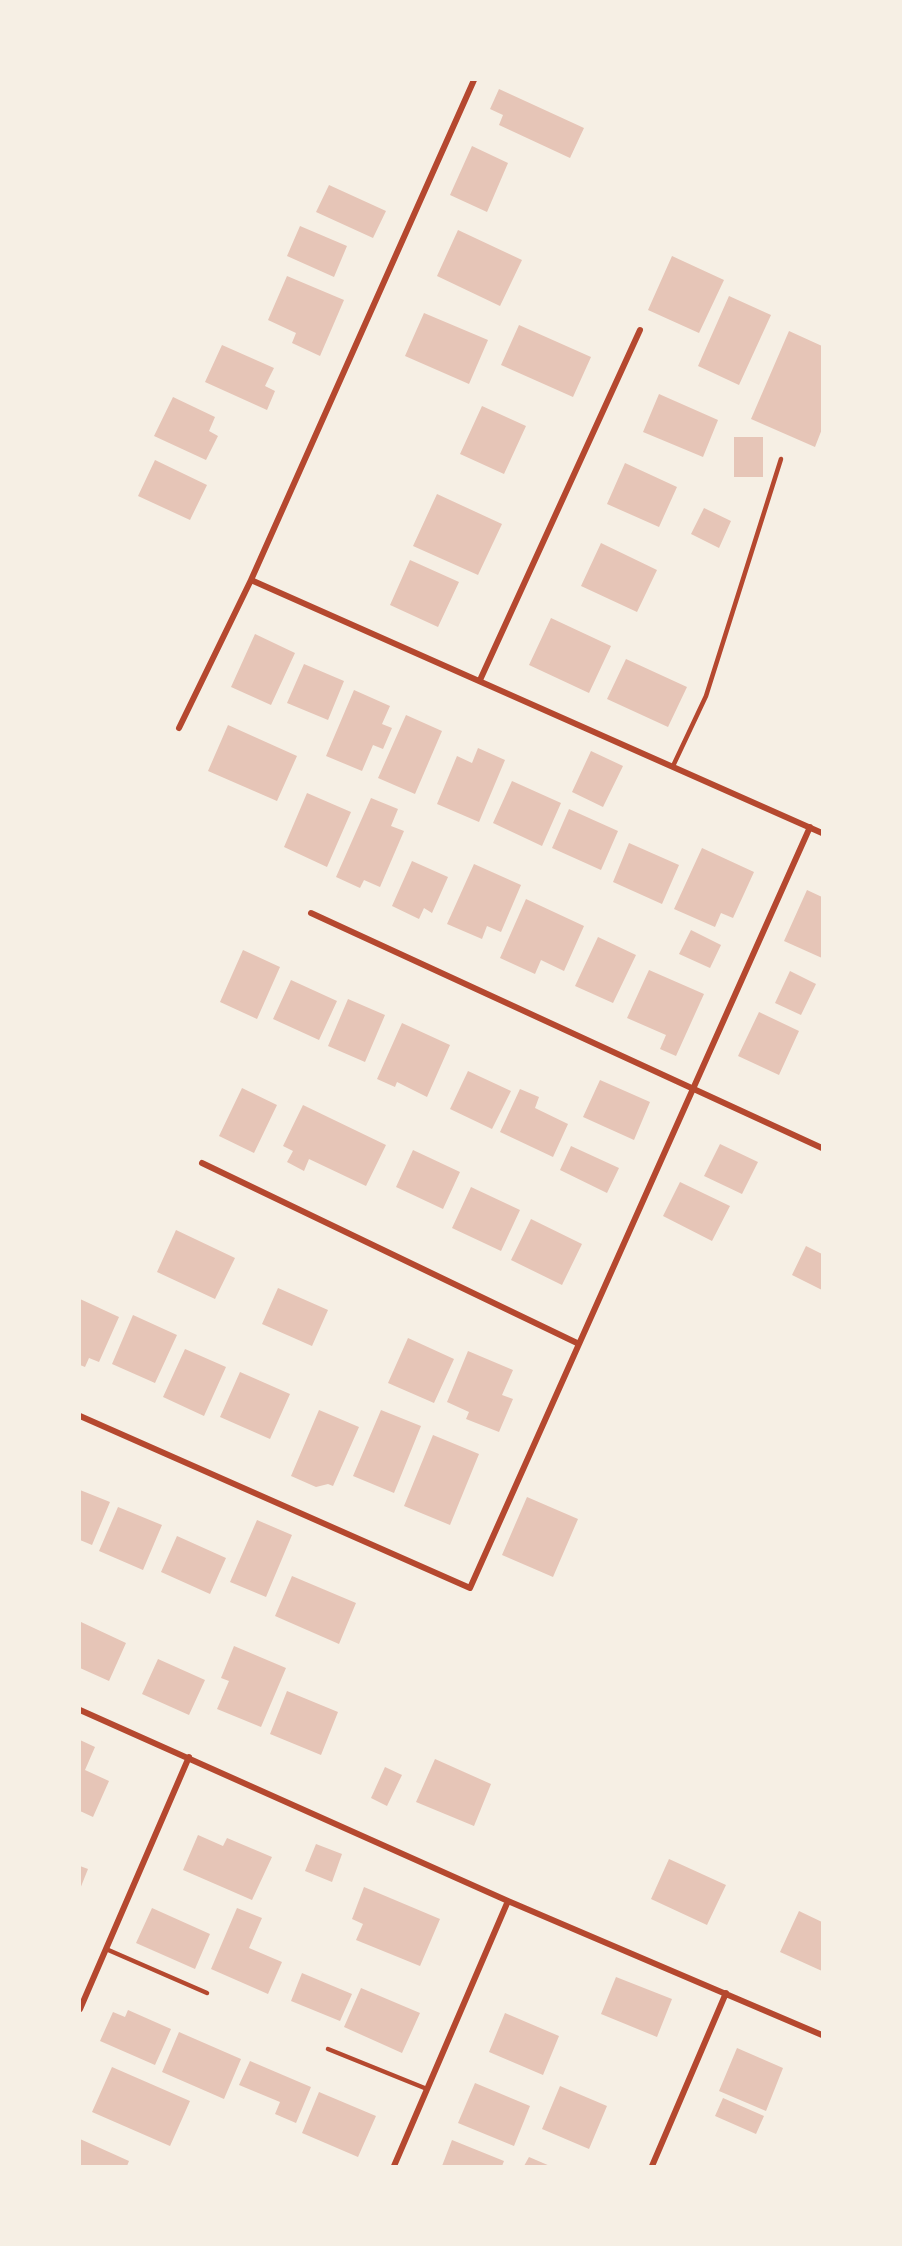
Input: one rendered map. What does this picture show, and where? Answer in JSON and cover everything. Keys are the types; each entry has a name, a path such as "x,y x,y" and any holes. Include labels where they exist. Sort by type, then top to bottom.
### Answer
{"street":[{"path":"179,728 250,580 474,80"},
{"path":"480,681 640,330"},
{"path":"250,580 822,833"},
{"path":"80,1416 470,1588 577,1343 810,827"},
{"path":"311,913 822,1148"},
{"path":"202,1163 577,1343"},
{"path":"80,1710 508,1901 822,2035"},
{"path":"80,2010 189,1757"},
{"path":"394,2166 508,1901"},
{"path":"652,2166 726,1993"}],"lane":[{"path":"673,766 706,696 782,459"},
{"path":"106,1949 207,1993"},
{"path":"328,2049 427,2089"}],"building":[{"path":"499,89 584,128 570,158 499,125 503,115 490,109"},
{"path":"472,146 508,163 487,212 450,195"},
{"path":"329,185 386,211 373,238 316,212"},
{"path":"300,226 347,246 334,277 287,256"},
{"path":"458,230 522,260 500,306 437,276"},
{"path":"672,256 724,280 699,333 648,310"},
{"path":"287,276 344,300 320,356 292,343 296,333 268,320"},
{"path":"729,296 771,315 739,385 698,366"},
{"path":"424,313 488,340 469,384 405,356"},
{"path":"519,325 591,357 573,397 501,365"},
{"path":"789,331 822,346 822,429 815,447 751,419"},
{"path":"222,345 274,368 265,386 275,391 267,410 205,382"},
{"path":"659,394 718,420 703,457 643,432"},
{"path":"173,397 215,417 209,431 218,436 206,460 154,436"},
{"path":"482,406 526,426 504,474 460,454"},
{"path":"734,437 763,437 763,477 734,477"},
{"path":"155,460 207,485 190,520 138,496"},
{"path":"625,463 677,487 659,527 607,504"},
{"path":"437,494 502,524 478,575 413,546"},
{"path":"704,508 731,521 719,548 691,534"},
{"path":"601,543 657,570 637,612 581,586"},
{"path":"410,560 459,582 438,627 390,605"},
{"path":"551,618 611,646 589,693 529,665"},
{"path":"255,634 295,653 271,705 231,687"},
{"path":"626,659 687,687 668,727 607,699"},
{"path":"304,664 344,681 328,720 287,703"},
{"path":"354,690 390,706 382,724 392,728 383,749 373,745 362,771 326,756"},
{"path":"406,715 442,731 415,794 378,778"},
{"path":"228,725 297,756 277,801 208,771"},
{"path":"478,748 505,760 479,822 437,804 457,756 472,763"},
{"path":"591,751 623,766 603,807 572,792"},
{"path":"512,781 561,803 542,846 493,823"},
{"path":"307,793 351,812 327,867 284,847"},
{"path":"371,798 398,809 391,826 404,831 380,887 364,880 360,888 336,877"},
{"path":"569,809 618,831 601,870 552,848"},
{"path":"629,843 679,865 662,904 613,882"},
{"path":"702,848 754,872 733,918 721,913 715,927 674,909"},
{"path":"412,861 448,877 432,913 424,908 419,919 392,906"},
{"path":"474,864 521,885 501,932 487,926 482,939 447,924"},
{"path":"807,890 822,897 822,958 784,941"},
{"path":"526,899 584,926 564,971 541,960 535,974 500,958"},
{"path":"691,930 721,945 710,968 679,954"},
{"path":"598,937 636,955 613,1003 575,986"},
{"path":"243,950 280,967 257,1019 220,1002"},
{"path":"649,970 704,994 676,1056 660,1049 666,1035 627,1018"},
{"path":"790,971 816,984 801,1015 775,1003"},
{"path":"291,980 337,1001 319,1040 273,1019"},
{"path":"348,999 385,1015 365,1062 328,1046"},
{"path":"759,1012 799,1031 779,1075 738,1056"},
{"path":"402,1023 450,1045 427,1097 397,1082 395,1087 377,1079"},
{"path":"468,1071 511,1091 492,1129 450,1109"},
{"path":"600,1080 650,1102 634,1140 583,1117"},
{"path":"242,1088 277,1105 254,1153 219,1136"},
{"path":"520,1089 539,1097 535,1108 568,1124 553,1157 500,1132"},
{"path":"303,1105 386,1145 366,1186 309,1159 304,1171 287,1162 293,1151 283,1146"},
{"path":"720,1144 758,1162 742,1194 704,1176"},
{"path":"571,1146 619,1168 607,1193 560,1170"},
{"path":"413,1150 460,1172 443,1209 396,1187"},
{"path":"680,1182 730,1206 712,1241 663,1216"},
{"path":"471,1187 520,1210 501,1251 452,1228"},
{"path":"531,1219 582,1244 562,1285 511,1260"},
{"path":"176,1230 235,1258 215,1299 157,1272"},
{"path":"806,1246 822,1254 822,1290 792,1275"},
{"path":"278,1288 328,1310 312,1346 262,1324"},
{"path":"80,1299 119,1317 99,1362 89,1358 85,1367 80,1365"},
{"path":"133,1315 177,1335 155,1383 112,1364"},
{"path":"408,1338 454,1359 434,1403 388,1383"},
{"path":"185,1349 226,1367 204,1416 163,1397"},
{"path":"468,1351 513,1370 502,1395 513,1399 499,1432 466,1419 469,1412 447,1402"},
{"path":"240,1372 290,1394 270,1439 220,1417"},
{"path":"319,1410 359,1427 333,1486 328,1484 316,1487 291,1476"},
{"path":"381,1410 421,1426 394,1493 353,1476"},
{"path":"433,1435 479,1454 450,1525 404,1506"},
{"path":"80,1490 110,1502 92,1545 80,1540"},
{"path":"527,1497 578,1519 553,1577 502,1555"},
{"path":"118,1507 162,1525 143,1570 99,1551"},
{"path":"257,1520 292,1535 266,1597 230,1582"},
{"path":"177,1536 226,1558 210,1594 161,1572"},
{"path":"292,1576 356,1603 339,1644 275,1616"},
{"path":"81,1622 126,1643 109,1681 80,1668"},
{"path":"234,1646 286,1668 261,1727 217,1709 229,1681 221,1678"},
{"path":"158,1659 205,1680 189,1715 142,1694"},
{"path":"287,1691 338,1712 321,1755 270,1734"},
{"path":"80,1740 95,1747 85,1770 109,1781 93,1817 80,1811"},
{"path":"435,1759 491,1784 474,1826 416,1802"},
{"path":"385,1767 402,1775 387,1806 371,1798"},
{"path":"198,1835 223,1846 227,1838 272,1857 252,1900 183,1870"},
{"path":"316,1844 342,1854 332,1882 305,1871"},
{"path":"669,1859 726,1885 707,1925 651,1899"},
{"path":"80,1866 88,1869 80,1889"},
{"path":"364,1887 440,1919 420,1966 356,1940 363,1924 352,1919"},
{"path":"152,1908 210,1934 195,1969 136,1943"},
{"path":"237,1908 262,1918 249,1948 282,1962 268,1994 211,1969"},
{"path":"799,1911 822,1922 822,1971 780,1952"},
{"path":"302,1973 352,1994 340,2021 291,2001"},
{"path":"616,1977 672,1999 657,2037 601,2014"},
{"path":"361,1988 420,2013 402,2053 344,2027"},
{"path":"128,2010 171,2029 155,2065 100,2041 113,2012 125,2017"},
{"path":"505,2013 559,2036 543,2075 489,2052"},
{"path":"179,2032 241,2059 224,2099 162,2072"},
{"path":"737,2048 783,2068 766,2111 719,2091"},
{"path":"250,2061 311,2087 296,2123 275,2114 280,2102 239,2085"},
{"path":"112,2067 190,2101 170,2146 92,2112"},
{"path":"475,2083 530,2106 514,2146 458,2123"},
{"path":"560,2086 607,2106 589,2149 542,2129"},
{"path":"319,2092 376,2116 358,2157 302,2133"},
{"path":"723,2098 764,2116 756,2134 715,2116"},
{"path":"80,2139 129,2161 127,2166 80,2166"},
{"path":"452,2140 504,2161 502,2166 442,2166"},
{"path":"529,2157 550,2166 524,2166"}]}
